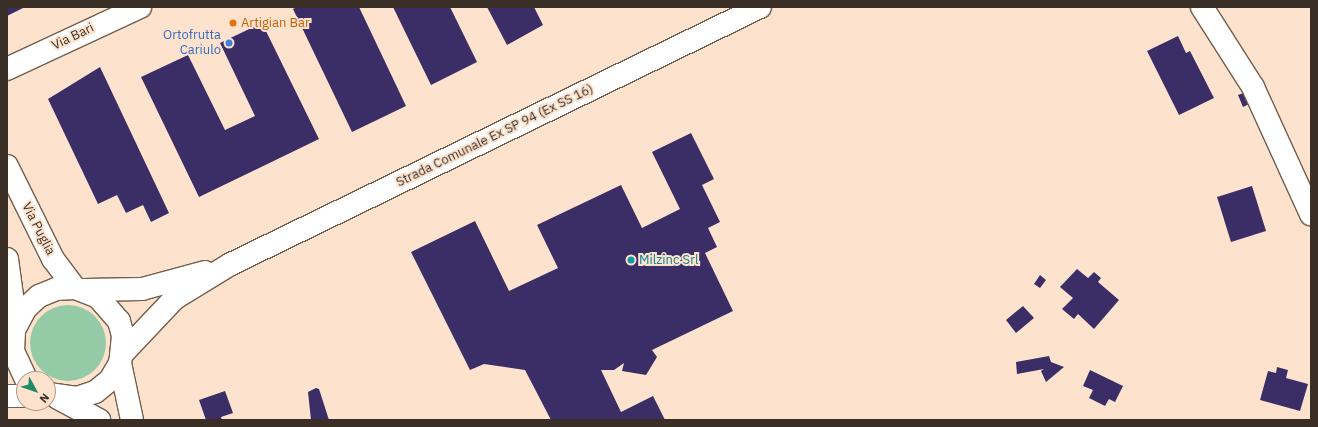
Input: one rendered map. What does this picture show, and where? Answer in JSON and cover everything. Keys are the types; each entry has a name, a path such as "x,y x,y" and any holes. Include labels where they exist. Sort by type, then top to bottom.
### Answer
{"main road":[{"name":"Via Bari","path":"7,69 140,7"},
{"name":"Strada Comunale Ex SP 94 (Ex SS 16)","path":"56,396 77,398 95,392 110,380 121,358 175,298 231,264 760,7"},
{"path":"1202,7 1253,87 1311,214"},
{"name":"Via Puglia","path":"7,166 52,259 79,289"},
{"path":"7,259 13,351 22,371"},
{"name":"Strada Comunale Ex SP 94 (Ex SS 16)","path":"12,334 25,309 39,296 56,289 142,289 231,264"},
{"path":"79,289 98,297 116,316 123,336 121,358 122,386 132,420"},
{"path":"56,398 99,420"}],"green space":[{"path":"68,305 82,308 95,316 103,329 106,343 103,357 95,370 82,378 68,381 56,379 56,371 41,370 33,357 30,343 33,329 41,316 54,308"}],"building":[{"path":"7,7 25,7 7,16"},
{"path":"297,7 359,7 406,106 352,132 293,9"},
{"path":"393,7 450,7 477,62 431,85"},
{"path":"487,7 534,7 543,25 507,45"},
{"path":"262,23 319,139 199,197 141,77 188,55 225,130 255,116 220,43"},
{"path":"1178,36 1186,53 1190,51 1214,98 1179,115 1147,51"},
{"path":"100,67 169,213 151,222 143,205 126,213 117,195 98,204 48,99"},
{"path":"1246,92 1251,103 1243,107 1238,95"},
{"name":"Milzinc Srl","path":"691,133 714,179 702,185 720,222 708,228 717,247 705,253 733,311 652,350 657,357 646,375 622,371 624,363 614,370 601,370 621,412 653,396 665,420 551,420 525,370 484,364 470,370 411,252 475,221 509,291 558,268 537,225 621,185 642,228 680,209 652,152"},
{"path":"1252,186 1266,231 1231,242 1217,197"},
{"path":"1077,269 1088,278 1094,272 1101,278 1098,282 1119,300 1094,329 1078,314 1074,319 1062,309 1073,298 1060,287"},
{"path":"1040,275 1046,280 1040,288 1034,284"},
{"path":"1023,306 1034,318 1016,333 1006,320"},
{"path":"1049,356 1051,362 1064,367 1046,382 1041,371 1044,369 1017,374 1016,362"},
{"path":"1277,367 1288,370 1286,378 1308,384 1300,411 1260,400 1268,371 1276,373"},
{"path":"1090,370 1123,386 1115,402 1109,399 1105,406 1089,398 1093,390 1083,386"},
{"path":"316,388 319,389 329,420 311,420 308,392"},
{"path":"225,391 233,413 221,417 222,420 206,420 199,400"}],"place":[{"name":"Artigian Bar","path":"233,23"},
{"name":"Ortofrutta Cariulo","path":"229,43"},
{"name":"Milzinc Srl","path":"631,260"}]}
